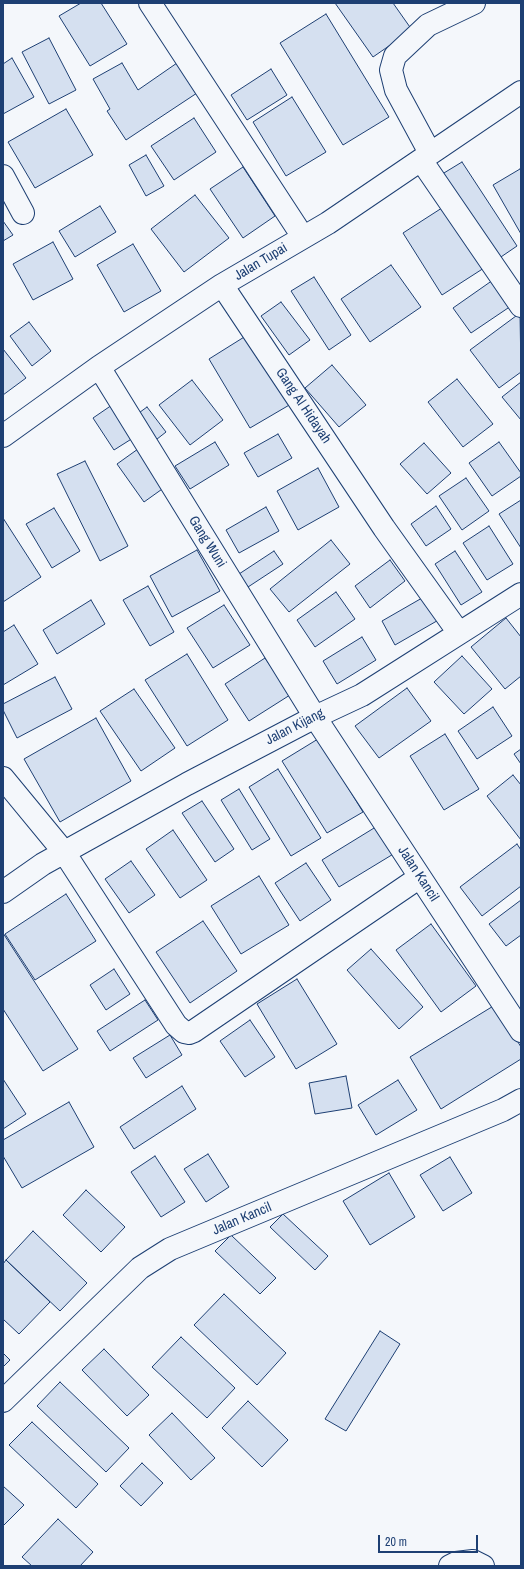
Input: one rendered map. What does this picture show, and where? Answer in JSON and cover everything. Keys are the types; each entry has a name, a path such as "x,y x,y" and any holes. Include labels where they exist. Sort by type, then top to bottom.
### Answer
{"street":[{"path":"150,3 303,237"},
{"path":"474,3 428,25 395,56 391,70 396,90 425,157 521,306"},
{"name":"Jalan Tupai","path":"3,436 99,367 222,285 328,223 521,92"},
{"path":"3,176 24,213"},
{"name":"Gang Al Hidayah","path":"222,285 384,528 459,633"},
{"name":"Gang Wuni","path":"99,367 315,717"},
{"name":"Jalan Kijang","path":"3,892 43,864 187,784 315,717 362,695 521,594"},
{"name":"Jalan Kancil","path":"315,717 521,1031"},
{"path":"3,778 64,852 176,1025 184,1032 189,1033 194,1031 420,877"},
{"name":"Jalan Kancil","path":"3,1401 140,1268 170,1249 503,1110 521,1100"},
{"path":"453,1564 473,1561 483,1566"}],"building":[{"path":"81,3 101,3 127,44 90,66 59,16"},
{"path":"335,3 393,3 412,30 373,57"},
{"path":"326,14 389,117 343,145 280,43"},
{"path":"49,38 76,90 49,104 22,52"},
{"path":"12,58 34,97 3,114 3,64"},
{"path":"122,63 138,90 177,63 197,93 126,140 107,111 110,109 93,79"},
{"path":"271,69 287,95 247,120 231,95"},
{"path":"292,97 326,152 286,176 253,122"},
{"path":"66,109 93,155 35,188 8,142"},
{"path":"194,118 216,152 174,180 151,146"},
{"path":"146,155 164,186 146,196 129,165"},
{"path":"462,162 517,246 495,261 439,176"},
{"path":"243,167 275,216 243,238 210,189"},
{"path":"520,169 521,170 521,234 493,185"},
{"path":"195,195 229,238 184,272 151,229"},
{"path":"100,206 116,232 75,257 59,231"},
{"path":"445,206 484,268 442,295 403,233"},
{"path":"3,221 13,235 3,241"},
{"path":"53,242 73,279 33,300 13,264"},
{"path":"133,244 161,291 124,312 97,265"},
{"path":"391,265 421,307 370,342 341,299"},
{"path":"314,277 351,335 329,350 291,291"},
{"path":"493,280 511,306 471,333 453,308"},
{"path":"281,302 310,340 289,355 261,316"},
{"path":"520,313 521,372 499,388 470,350"},
{"path":"29,322 51,351 32,366 10,336"},
{"path":"249,334 291,404 250,428 209,359"},
{"path":"3,349 26,378 3,395"},
{"path":"332,365 366,405 339,427 305,388"},
{"path":"457,379 493,424 463,447 428,402"},
{"path":"192,380 223,420 190,445 159,405"},
{"path":"521,382 521,420 502,397"},
{"path":"112,405 133,438 114,450 93,418"},
{"path":"147,407 166,432 152,443 132,418"},
{"path":"278,434 292,458 258,477 244,453"},
{"path":"215,442 229,465 190,489 175,466"},
{"path":"499,442 521,473 521,476 492,496 469,463"},
{"path":"424,443 451,473 427,494 400,464"},
{"path":"138,449 165,487 144,502 117,464"},
{"path":"85,461 128,546 100,561 57,474"},
{"path":"318,468 339,507 298,530 277,491"},
{"path":"466,478 489,511 462,530 439,496"},
{"path":"521,500 521,548 499,514"},
{"path":"436,506 451,529 426,546 411,524"},
{"path":"266,507 279,531 239,553 226,530"},
{"path":"54,508 80,551 52,568 26,524"},
{"path":"3,518 41,577 3,602"},
{"path":"489,526 513,564 487,580 463,543"},
{"path":"331,540 350,564 289,612 270,589"},
{"path":"197,550 220,591 172,617 150,576"},
{"path":"274,551 283,564 248,587 239,574"},
{"path":"455,551 482,592 461,605 435,564"},
{"path":"390,560 405,581 370,608 355,586"},
{"path":"148,586 174,632 150,646 123,600"},
{"path":"336,592 355,619 315,647 297,620"},
{"path":"429,594 442,618 395,645 382,621"},
{"path":"91,600 105,624 57,654 43,630"},
{"path":"224,605 250,645 213,668 187,628"},
{"path":"506,618 521,637 521,676 505,689 471,647"},
{"path":"14,625 38,664 3,685 3,632"},
{"path":"362,637 376,660 337,684 323,661"},
{"path":"187,654 228,720 187,746 145,680"},
{"path":"462,656 492,689 464,714 434,682"},
{"path":"265,658 290,695 249,721 225,684"},
{"path":"55,677 72,709 17,738 3,710 3,704"},
{"path":"407,688 431,721 379,758 355,726"},
{"path":"134,689 175,748 141,771 100,711"},
{"path":"493,707 512,736 477,759 458,731"},
{"path":"96,718 131,781 60,822 24,759"},
{"path":"445,734 479,789 444,810 410,756"},
{"path":"318,739 363,812 327,833 282,761"},
{"path":"521,749 521,764 514,754"},
{"path":"278,769 321,838 291,856 249,787"},
{"path":"513,775 521,785 521,840 487,796"},
{"path":"239,789 270,839 252,850 221,800"},
{"path":"202,801 234,849 215,862 182,813"},
{"path":"379,825 395,853 339,887 322,860"},
{"path":"173,830 207,880 180,898 146,849"},
{"path":"517,844 521,850 521,886 482,916 460,887"},
{"path":"131,861 155,895 129,913 105,879"},
{"path":"306,863 331,900 300,921 275,883"},
{"path":"259,876 289,925 241,954 211,906"},
{"path":"66,894 96,941 35,980 5,934"},
{"path":"521,900 521,935 506,946 489,924"},
{"path":"203,921 237,971 190,1003 156,952"},
{"path":"431,924 476,986 441,1012 396,950"},
{"path":"3,933 78,1049 43,1071 3,1009"},
{"path":"371,949 423,1007 399,1029 347,970"},
{"path":"114,969 130,994 106,1010 90,985"},
{"path":"297,979 337,1044 296,1069 257,1004"},
{"path":"145,1000 158,1020 110,1051 97,1031"},
{"path":"495,1005 521,1047 521,1059 441,1109 410,1057"},
{"path":"250,1020 275,1057 245,1077 220,1041"},
{"path":"170,1035 182,1055 146,1078 133,1058"},
{"path":"346,1076 352,1108 315,1114 309,1083"},
{"path":"3,1079 26,1114 3,1129"},
{"path":"398,1080 417,1110 376,1135 358,1105"},
{"path":"182,1086 196,1109 134,1149 120,1127"},
{"path":"69,1102 94,1147 22,1188 3,1156 3,1140"},
{"path":"208,1154 229,1187 206,1202 184,1169"},
{"path":"155,1156 185,1202 161,1217 131,1172"},
{"path":"450,1157 472,1193 443,1211 420,1175"},
{"path":"389,1173 415,1217 370,1245 343,1201"},
{"path":"86,1190 125,1227 101,1252 63,1215"},
{"path":"283,1214 328,1256 315,1270 270,1227"},
{"path":"33,1231 87,1283 60,1311 6,1260"},
{"path":"231,1235 276,1278 260,1294 215,1251"},
{"path":"6,1260 50,1302 19,1334 3,1319 3,1264"},
{"path":"224,1294 286,1353 257,1385 194,1325"},
{"path":"380,1331 400,1344 346,1431 325,1419"},
{"path":"181,1337 235,1388 207,1418 152,1367"},
{"path":"104,1349 149,1395 127,1416 82,1370"},
{"path":"3,1353 10,1360 3,1367"},
{"path":"60,1382 129,1448 106,1472 37,1406"},
{"path":"248,1401 288,1440 262,1467 222,1428"},
{"path":"172,1413 215,1458 191,1480 149,1435"},
{"path":"32,1422 98,1484 76,1508 9,1445"},
{"path":"142,1463 163,1483 141,1506 120,1486"},
{"path":"3,1486 24,1505 3,1526"},
{"path":"58,1519 93,1552 80,1566 32,1566 22,1557"}]}
